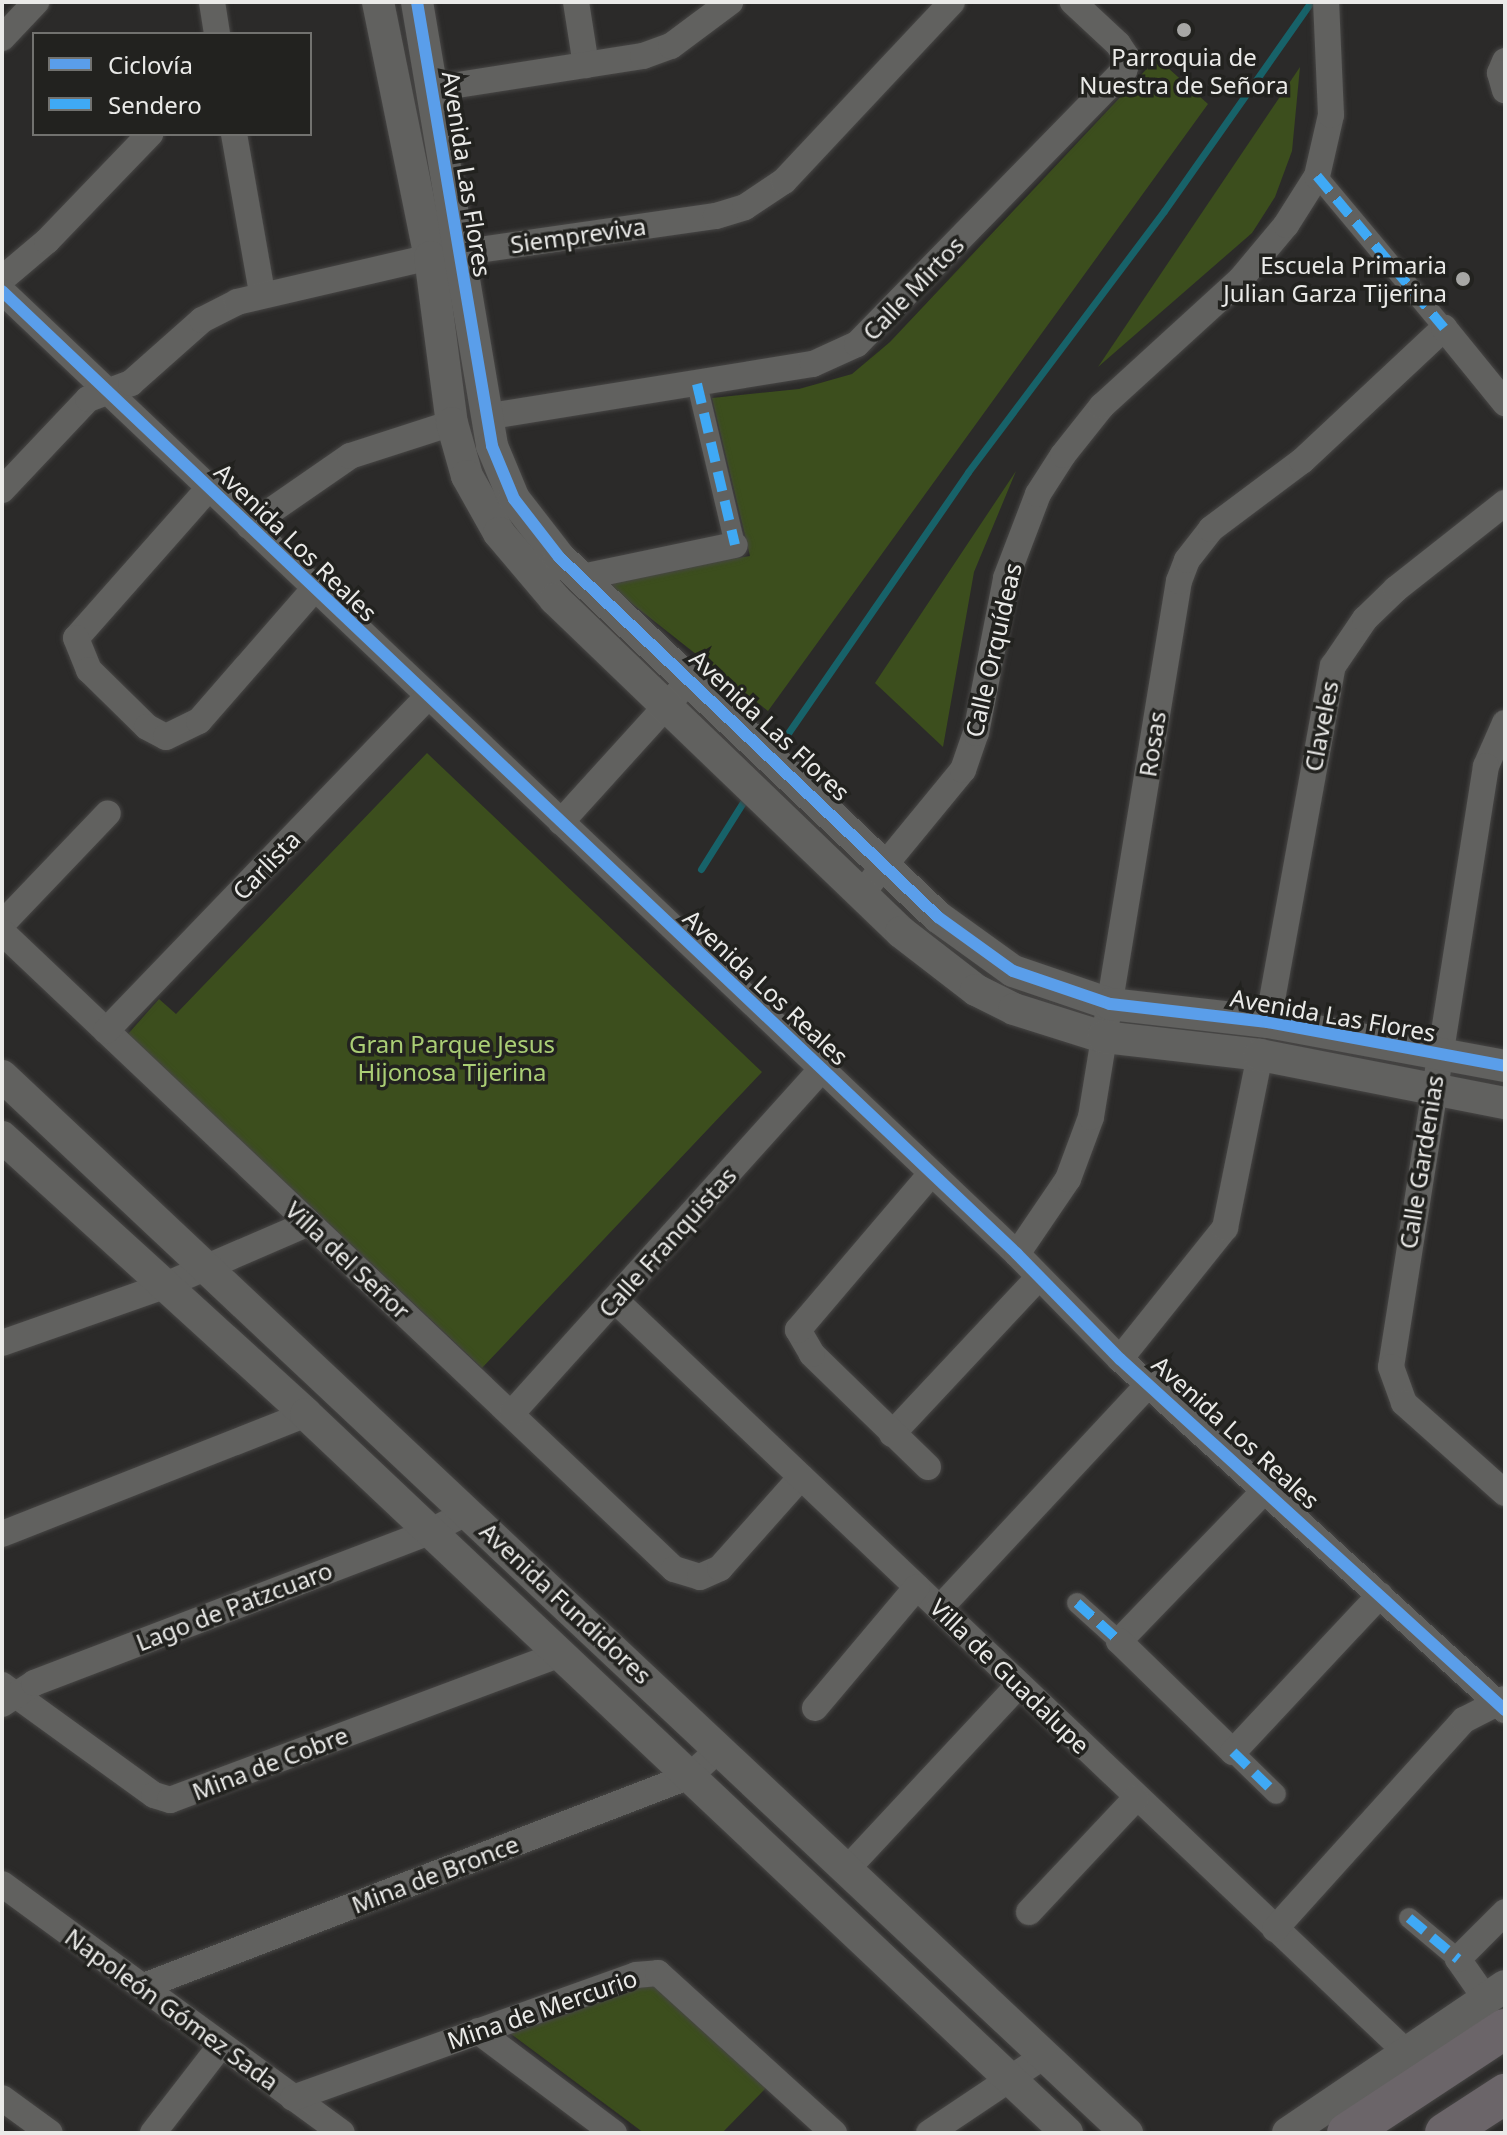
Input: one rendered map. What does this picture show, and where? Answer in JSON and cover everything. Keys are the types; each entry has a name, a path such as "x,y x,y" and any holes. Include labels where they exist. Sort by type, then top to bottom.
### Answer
{"main road":[{"path":"1347,2133 1499,2004"},
{"path":"1445,2132 1505,2094"}],"street":[{"path":"2,38 36,2"},
{"path":"212,2 217,32"},
{"name":"Avenida Las Flores","path":"378,2 485,417 514,499 540,536 886,866 989,958 1055,988 1110,1004 1268,1022 1437,1057 1505,1066"},
{"name":"Avenida Las Flores","path":"417,2 432,89 452,423 480,504 522,564 861,894 976,990 1014,1009 1103,1037 1260,1055 1505,1103"},
{"path":"576,2 586,65"},
{"path":"432,89 586,65 671,46 730,2"},
{"name":"Siempreviva","path":"2,490 80,406 143,375 202,320 262,293 444,255 716,216 745,207 784,181 952,2"},
{"name":"Calle Mirtos","path":"485,417 813,364 857,344 1114,85 1128,59 1073,2"},
{"name":"Calle Orquídeas","path":"861,894 963,770 976,733 1006,578 1038,494 1102,406 1240,280 1286,225 1317,176 1331,115 1326,2"},
{"path":"2,279 19,268 148,136"},
{"path":"234,136 262,293"},
{"path":"1317,176 1505,403"},
{"name":"Avenida Los Reales","path":"2,291 427,698 1017,1254 1120,1359 1267,1488 1502,1704"},
{"name":"Rosas","path":"1017,1254 1082,1151 1110,1004 1179,581 1187,560 1211,529 1302,461 1444,328"},
{"path":"582,577 735,545 697,384"},
{"path":"249,526 350,456 452,423"},
{"path":"208,489 80,628 77,647 89,670 147,727 176,735 199,721 314,589"},
{"name":"Claveles","path":"1268,1022 1333,666 1365,619 1396,589 1505,503"},
{"path":"561,822 690,680"},
{"name":"Carlista","path":"106,1031 427,698"},
{"name":"Calle Gardenias","path":"1501,1486 1404,1403 1391,1367 1431,1090 1486,766 1505,723"},
{"path":"2,924 108,813"},
{"name":"Villa del Señor","path":"2,932 512,1413 663,1562 700,1577 730,1559 801,1477"},
{"path":"1120,1359 1225,1228 1260,1055"},
{"name":"Calle Franquistas","path":"512,1413 821,1070"},
{"name":"Avenida Fundidores","path":"2,1076 719,1749 849,1867 1127,2133"},
{"name":"Avenida Fundidores","path":"7,1150 306,1414 1067,2133"},
{"path":"928,1467 799,1337 810,1311 931,1174"},
{"path":"2,1343 161,1287 309,1223"},
{"path":"892,1434 1039,1277"},
{"name":"Villa de Guadalupe","path":"615,1300 1406,2052"},
{"path":"940,1608 1150,1383"},
{"path":"2,1534 306,1414"},
{"path":"1119,1641 1267,1488"},
{"name":"Lago de Patzcuaro","path":"6,1695 429,1532 468,1512"},
{"path":"815,1708 917,1587"},
{"path":"1233,1752 1380,1595"},
{"path":"1077,1603 1276,1794"},
{"name":"Mina de Cobre","path":"6,1695 154,1795 170,1800 561,1654"},
{"path":"849,1867 1019,1685"},
{"path":"1275,1929 1464,1720 1502,1704"},
{"name":"Mina de Bronce","path":"144,1986 690,1776 719,1749"},
{"path":"1029,1912 1136,1798"},
{"name":"Napoleón Gómez Sada","path":"2,1884 342,2133"},
{"path":"1458,1959 1505,1912"},
{"path":"1288,2133 1406,2052 1499,2004 1458,1959 1409,1918"},
{"name":"Mina de Mercurio","path":"293,2098 636,1975 658,1973 834,2133"},
{"path":"478,2031 614,2133"},
{"path":"153,2133 221,2045"},
{"path":"929,2133 1044,2056"},
{"path":"2,2098 50,2133"}],"green space":[{"path":"1157,58 1208,104 768,711 602,580 750,556 712,398 799,389 852,374 890,342"},
{"path":"1300,67 1292,151 1275,197 1252,233 1098,367"},
{"path":"1016,471 974,572 943,747 875,683"},
{"name":"Gran Parque Jesus Hijonosa Tijerina","path":"427,753 762,1072 482,1368 128,1034 159,999 176,1014"},
{"path":"653,1975 766,2088 722,2133 644,2133 507,2031"}],"waterway":[{"path":"775,752 968,472 1164,211 1311,2"},
{"path":"701,869 747,796"}],"marked path":[{"path":"1317,176 1444,328"},
{"path":"697,384 735,545"},
{"path":"1077,1603 1119,1641"},
{"path":"1233,1752 1276,1794"},
{"path":"1409,1918 1458,1959"}],"cycle path":[{"path":"417,2 492,446 514,499 559,557 938,917 1013,971 1110,1004 1268,1022 1505,1066"},
{"path":"2,291 1017,1254 1120,1359 1505,1710"}],"place":[{"name":"Parroquia de Nuestra de Señora","path":"1184,30"},
{"name":"Escuela Primaria Julian Garza Tijerina","path":"1463,279"}]}
